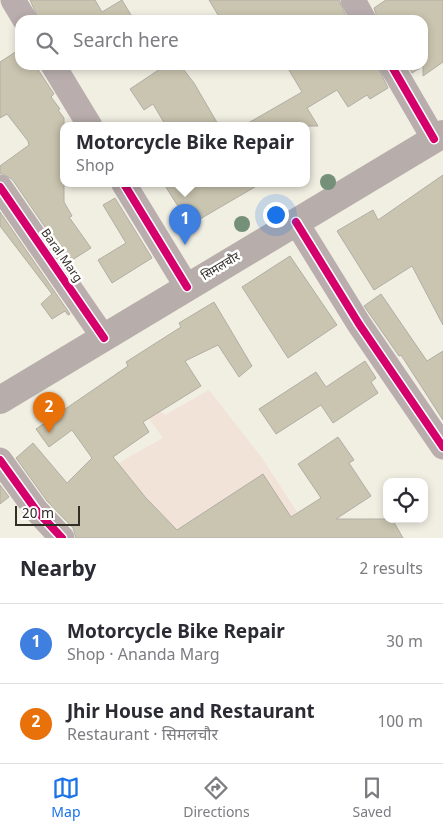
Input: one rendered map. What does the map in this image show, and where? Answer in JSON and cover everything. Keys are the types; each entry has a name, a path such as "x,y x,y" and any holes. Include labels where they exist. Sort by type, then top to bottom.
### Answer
{"main road":[{"name":"सिमलचौर","path":"0,400 438,136"}],"street":[{"path":"13,0 22,15"},
{"path":"353,0 361,15"},
{"path":"55,70 88,122"},
{"path":"394,70 438,136"},
{"name":"Baral Marg","path":"0,187 104,338"},
{"path":"126,187 187,287"},
{"path":"296,222 359,324 443,447"},
{"path":"0,460 36,510 62,538"}],"shaded area":[{"path":"125,369 150,404 165,415 209,390 262,458 314,538 151,538 102,472 163,438 115,373"}],"building":[{"path":"30,0 95,0 102,12 122,0 131,15 37,15"},
{"path":"209,0 339,0 346,15 218,15"},
{"path":"386,0 443,0 443,62 423,76 423,70 428,70 428,15 376,15 374,8"},
{"path":"15,52 15,70 38,70 54,94 51,97 64,118 64,122 60,122 60,187 64,187 64,202 72,216 69,217 91,248 69,262 12,179 0,173 0,166 29,145 7,114 0,118 0,62"},
{"path":"158,70 184,70 194,83 217,122 164,122 153,104 144,110 130,89"},
{"path":"289,70 379,70 388,88 370,99 367,95 348,107 337,90 307,108 318,126 310,126 310,122 250,122 302,92"},
{"path":"443,175 443,325 412,266 374,290 337,231 373,210 378,220"},
{"path":"166,187 255,187 200,219 191,205 181,211"},
{"path":"115,198 152,258 112,283 98,260 126,243 103,205"},
{"path":"0,212 70,314 68,315 65,311 52,319 41,304 52,294 0,226"},
{"path":"290,256 337,325 288,358 242,287"},
{"path":"381,294 427,361 443,351 443,420 401,355 399,356 364,306"},
{"path":"214,302 252,366 239,377 218,345 185,361 201,386 143,422 149,432 113,457 146,498 177,530 263,474 291,517 321,498 298,464 338,437 354,460 349,463 371,496 336,519 383,519 383,523 394,523 403,538 76,538 73,528 47,501 16,458 33,443 67,483 92,458 72,430 49,447 36,429 128,366 126,362 181,327 179,323"},
{"path":"365,361 376,378 371,382 378,393 333,423 321,405 276,434 259,409 316,372 326,387"},
{"path":"0,485 9,497 0,504"}],"cycle path":[{"path":"394,70 434,139"},
{"path":"0,187 104,338"},
{"path":"126,187 187,287"},
{"path":"296,222 359,324 443,447"},
{"path":"0,460 36,510 62,538"}],"place":[{"name":"Motorcycle Bike Repair","path":"185,245"},
{"name":"Jhir House and Restaurant","path":"49,433"}]}
